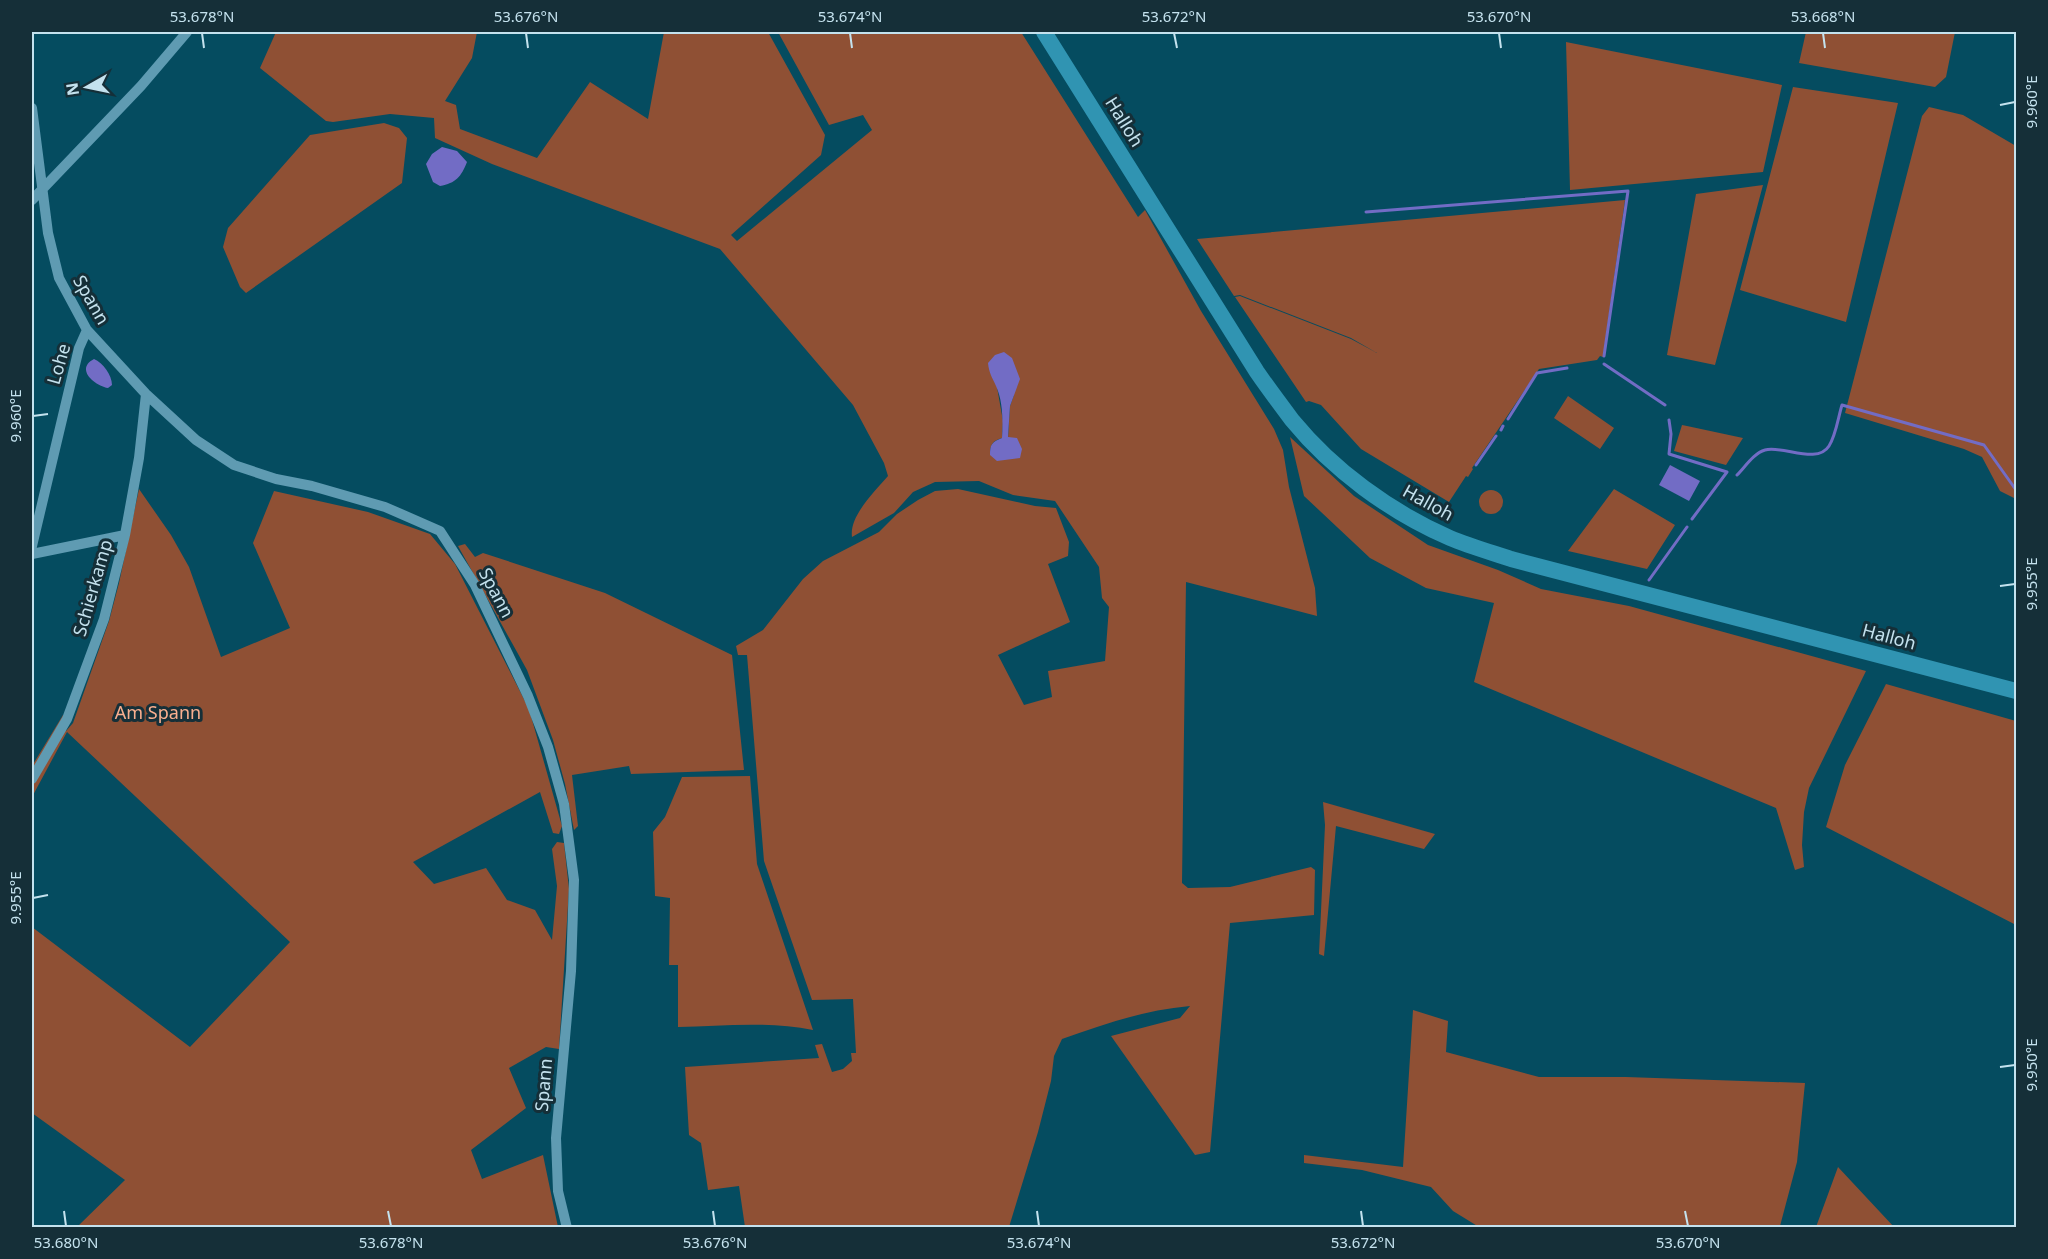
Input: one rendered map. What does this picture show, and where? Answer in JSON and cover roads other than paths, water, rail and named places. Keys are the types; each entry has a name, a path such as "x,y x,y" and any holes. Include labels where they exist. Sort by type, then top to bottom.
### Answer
{"main road":[{"name":"Halloh","path":"1044,32 1257,372 1306,436 1329,459 1364,487 1417,521 1450,538 1511,559 2016,691"}],"street":[{"path":"32,200 141,86 186,32"},
{"name":"Spann","path":"32,108 48,233 59,278 87,330 146,394 196,440 234,465 276,479 312,486 385,507 440,531 476,585 528,696 548,747 564,804 574,880 571,971 556,1138 558,1191 567,1227"},
{"name":"Lohe","path":"32,546 79,348 87,330"},
{"name":"Schierkamp","path":"32,779 67,719 104,619 125,535 139,458 146,394"},
{"path":"32,554 125,535"}],"waterway":[{"path":"1366,212 1628,191 1604,356"},
{"path":"1604,364 1665,405"},
{"path":"1508,419 1537,373 1567,368"},
{"path":"1737,475 1753,457 1765,450 1808,454 1824,451 1833,437 1842,405 1984,445 2016,490"},
{"path":"1669,420 1671,434 1669,454 1727,472 1692,519"},
{"path":"1501,430 1503,426"},
{"path":"1476,465 1496,436"},
{"path":"1649,580 1687,527"}],"park label":[{"name":"Am Spann","path":"158,713"}]}
